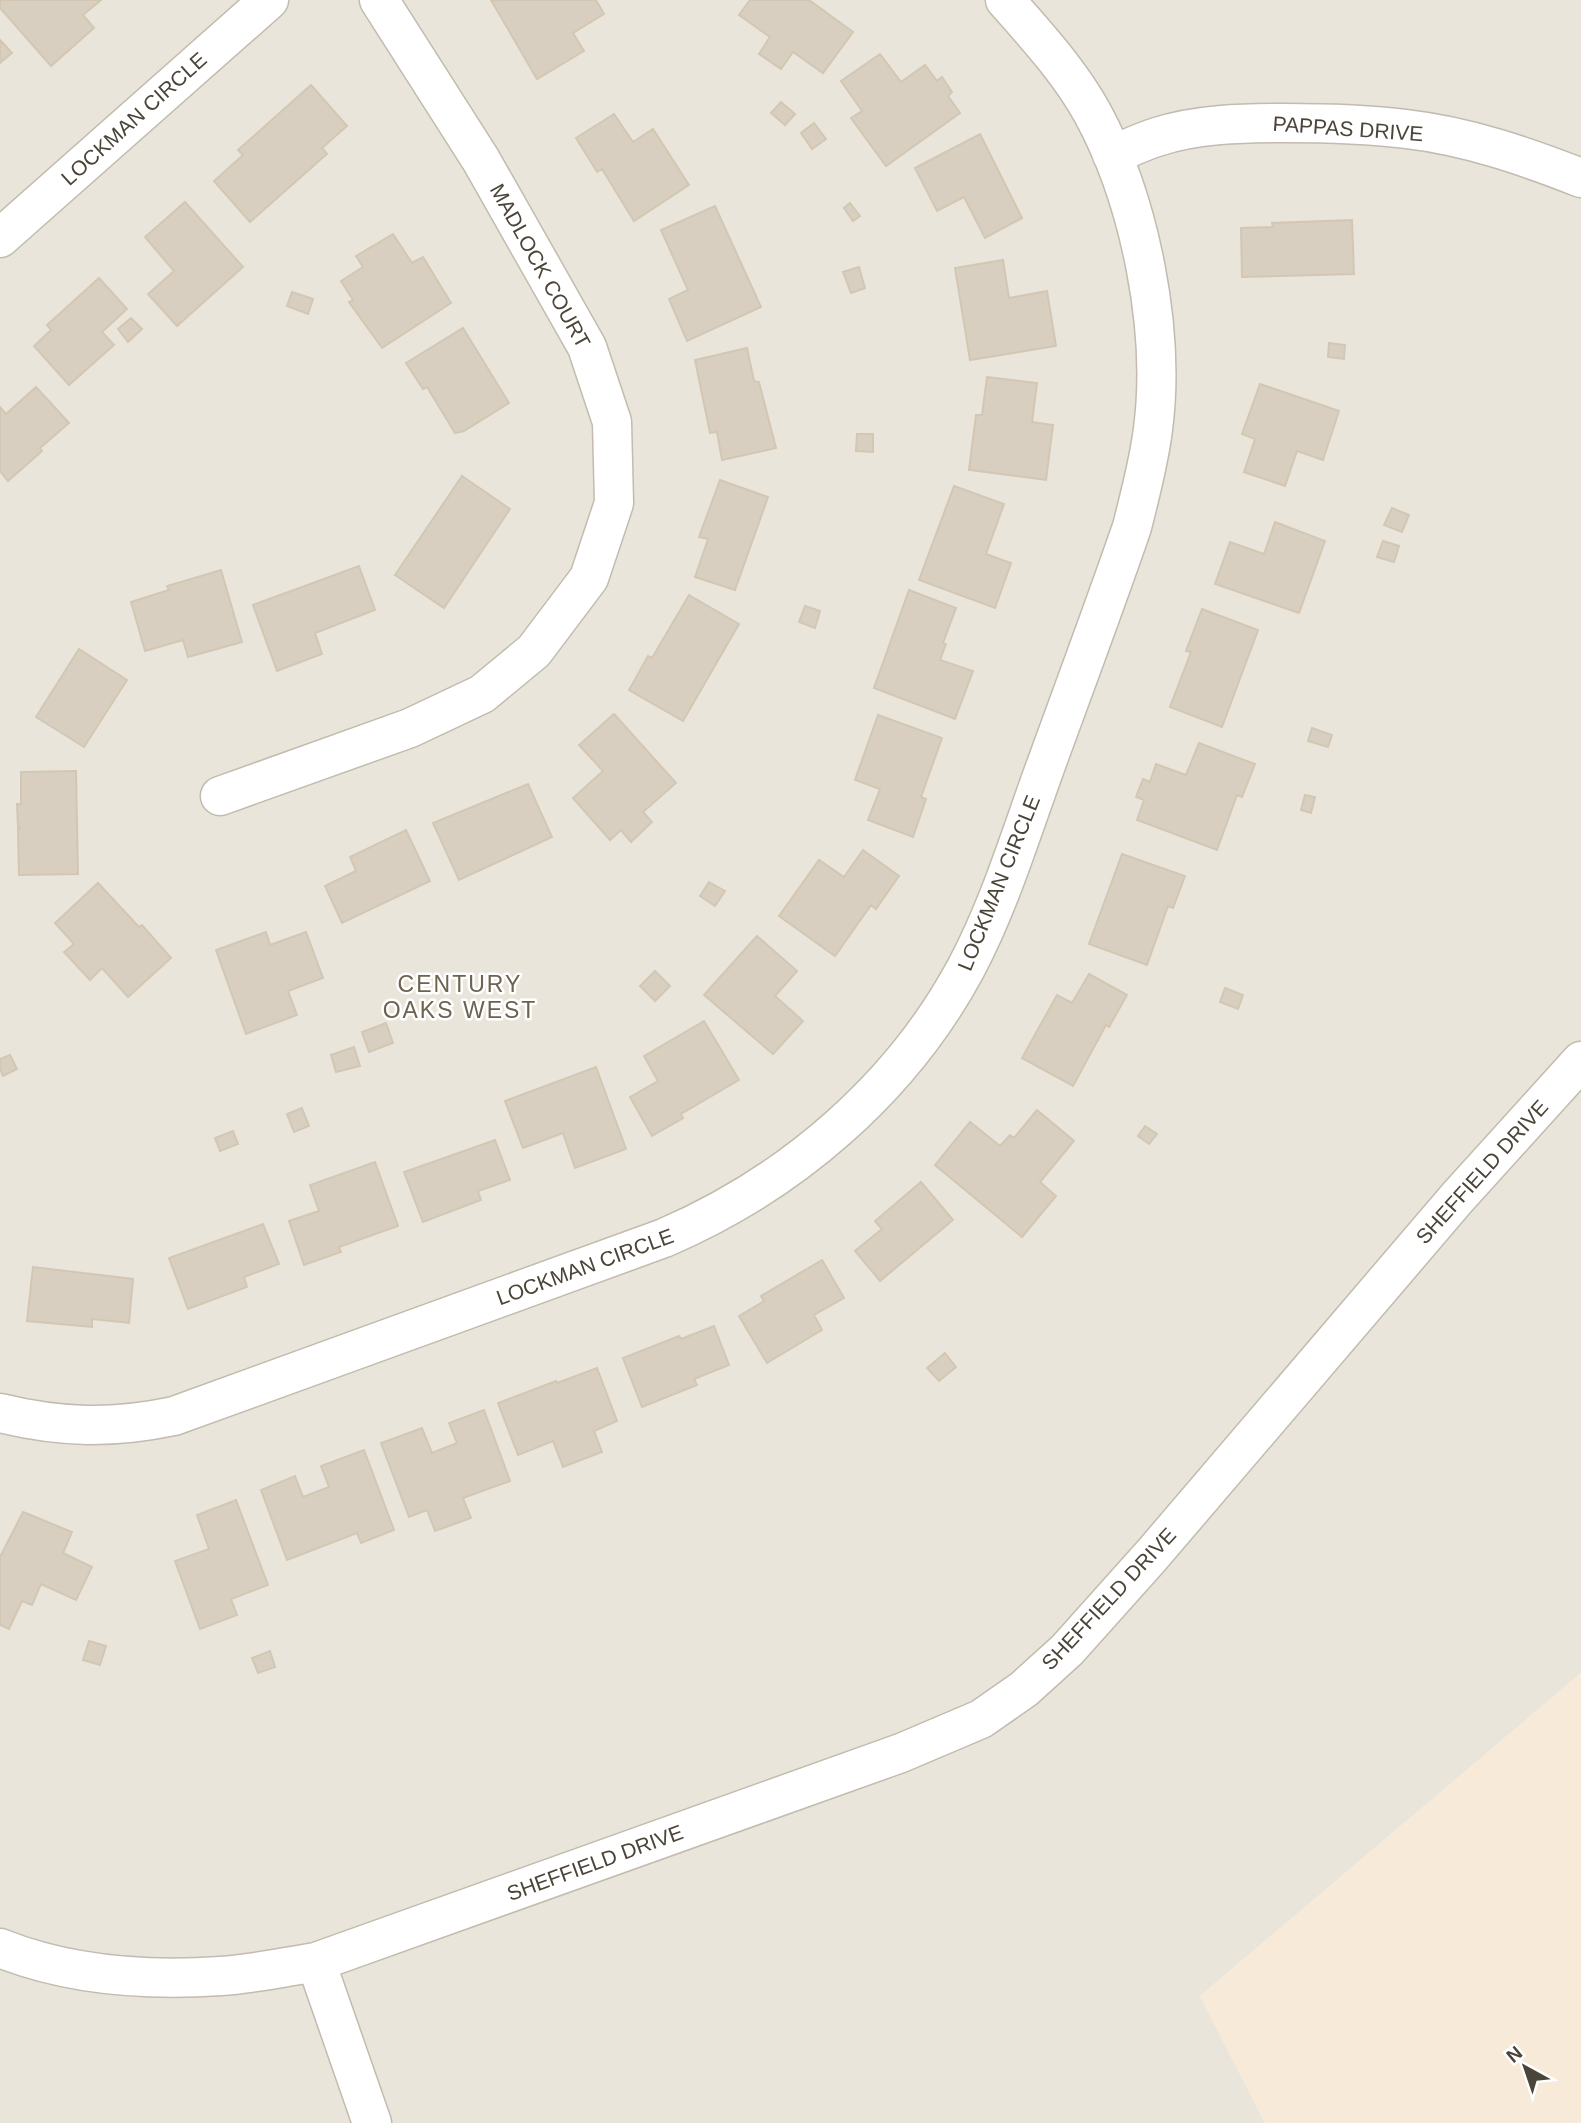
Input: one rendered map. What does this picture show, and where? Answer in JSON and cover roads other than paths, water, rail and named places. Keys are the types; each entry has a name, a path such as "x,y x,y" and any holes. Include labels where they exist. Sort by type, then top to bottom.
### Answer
{"street":[{"name":"LOCKMAN CIRCLE","path":"0,239 268,0"},
{"name":"MADLOCK COURT","path":"220,796 410,728 482,694 534,652 589,578 614,503 612,422 587,347 481,160 379,0"},
{"name":"LOCKMAN CIRCLE","path":"0,1413 40,1422 89,1426 141,1423 174,1416 664,1238 702,1222 736,1203 802,1159 870,1098 904,1061 942,1006 982,936 1132,527 1145,477 1153,429 1157,362 1142,254 1133,215 1112,155 1092,112 1034,33 1005,0"},
{"name":"PAPPAS DRIVE","path":"1112,155 1157,137 1207,127 1321,123 1408,129 1475,142 1530,158 1581,178"},
{"name":"SHEFFIELD DRIVE","path":"0,1948 48,1964 87,1972 157,1978 223,1976 316,1962 901,1754 981,1719 1024,1689 1067,1650 1152,1555 1457,1198 1581,1061"},
{"path":"316,1962 372,2123"}],"district":[{"name":"CENTURY OAKS WEST","path":"460,997"}]}
